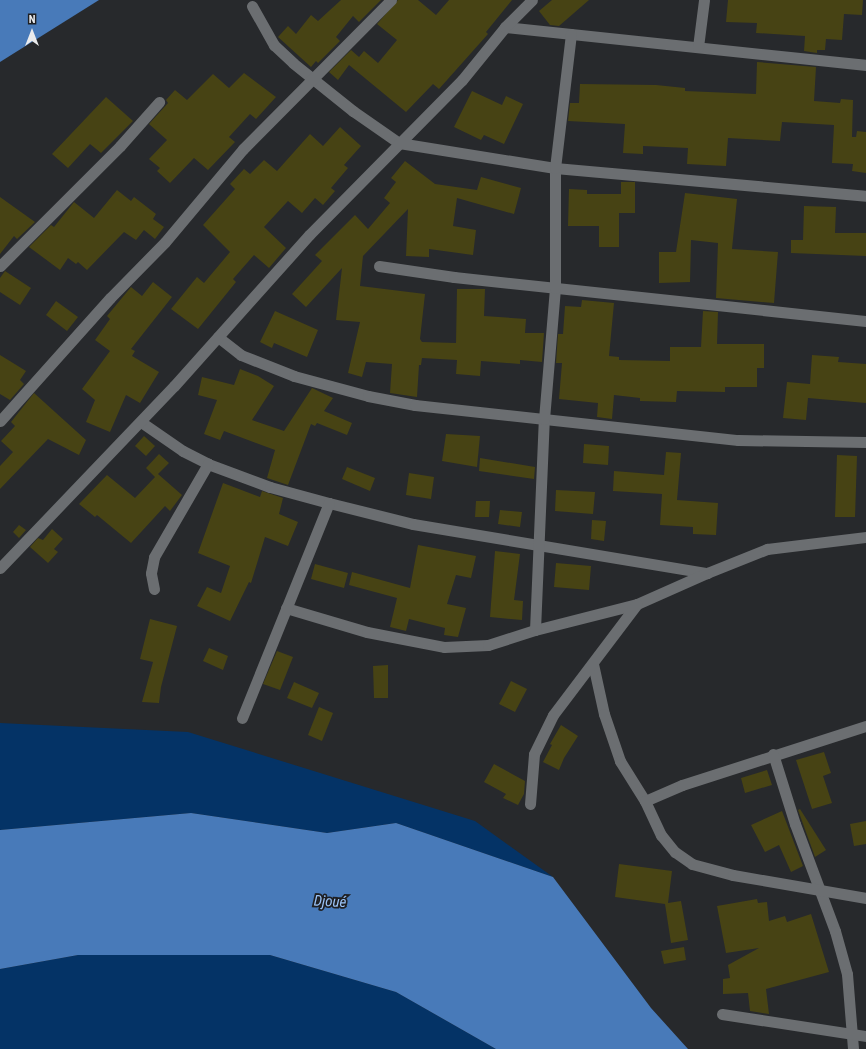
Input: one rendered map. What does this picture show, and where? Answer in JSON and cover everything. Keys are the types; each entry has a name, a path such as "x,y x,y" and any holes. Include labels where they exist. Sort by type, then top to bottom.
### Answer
{"street":[{"path":"0,421 110,298 165,242 243,149 312,78 392,0"},
{"path":"0,568 141,422 309,235 462,80 504,27 532,0"},
{"path":"698,47 704,0"},
{"path":"252,6 274,44 312,78 399,143 555,168 866,196"},
{"path":"504,27 866,65"},
{"path":"535,630 544,419 555,288 555,168 571,34"},
{"path":"0,266 120,146 159,102"},
{"path":"379,266 555,288 866,321"},
{"path":"218,338 241,354 265,366 368,396 415,405 738,440 866,442"},
{"path":"141,422 183,451 208,464 270,487 329,503 413,524 707,573"},
{"path":"154,589 151,573 154,557 208,464"},
{"path":"242,718 329,503"},
{"path":"286,608 367,632 444,647 488,645 535,630 637,604 707,573 767,549 866,537"},
{"path":"530,804 534,754 553,715 637,604"},
{"path":"593,664 604,714 620,761 645,801 661,835 675,852 692,864 733,875 866,898"},
{"path":"645,801 682,785 773,754 866,726"},
{"path":"773,754 795,824 820,890 847,974 851,1004 850,1034 853,1049"},
{"path":"722,1014 866,1036"}],"shaded area":[{"path":"0,723 188,732 475,821 553,877 396,823 327,833 191,813 0,830"},
{"path":"78,955 270,955 396,992 496,1049 0,1049 0,969"}],"water":[{"path":"0,0 99,0 0,62"},
{"name":"Djoué","path":"191,813 327,833 396,823 553,877 651,1008 688,1049 496,1049 396,992 270,955 78,955 0,969 0,830"}],"building":[{"path":"341,0 381,0 359,22 353,16 336,37 340,41 318,63 316,61 311,67 278,37 288,26 296,34 311,15 318,21"},
{"path":"398,0 418,0 436,15 449,0 512,0 486,32 488,34 439,89 433,84 406,112 349,65 338,80 329,72 351,50 359,57 364,51 378,63 397,40 377,24"},
{"path":"552,0 589,0 559,26 550,25 539,11"},
{"path":"728,0 863,0 862,15 844,14 842,40 826,39 825,50 817,50 817,53 804,51 805,36 756,33 757,23 726,22"},
{"path":"757,62 816,67 814,101 840,103 841,99 853,100 852,137 856,137 857,131 866,132 866,173 852,171 853,164 832,163 834,125 782,122 780,141 728,138 726,166 687,164 688,148 643,146 643,154 623,153 625,124 568,121 570,103 579,103 580,84 656,85 685,88 685,91 756,94"},
{"path":"244,73 276,97 256,119 250,114 229,137 235,142 208,170 194,158 170,183 157,171 160,168 149,159 167,140 149,124 168,103 166,100 175,90 187,100 213,74 229,88"},
{"path":"472,91 502,105 506,96 523,104 504,144 484,135 481,140 454,127"},
{"path":"106,97 133,121 101,153 90,144 68,168 52,154"},
{"path":"340,127 361,146 344,165 348,168 331,188 335,191 323,205 315,198 302,213 288,201 264,227 286,248 269,268 254,255 233,279 236,282 198,329 171,309 197,277 204,283 230,252 203,225 235,189 230,184 244,169 250,174 264,160 277,171 310,134 323,146"},
{"path":"405,161 435,184 477,190 481,177 521,188 514,214 457,198 453,226 476,230 473,255 429,249 429,257 406,256 408,209 363,256 360,286 425,294 420,339 422,342 456,343 457,289 485,289 484,316 526,319 525,333 544,333 542,362 520,360 520,364 481,361 480,376 456,374 457,360 422,358 421,365 419,365 417,397 390,393 392,364 366,362 362,377 348,373 360,322 336,320 342,268 306,307 292,294 322,261 315,255 355,215 368,229 390,203 384,198 396,182 391,178"},
{"path":"621,182 635,182 635,213 619,213 619,247 599,247 599,226 568,226 569,189 587,190 587,194 621,194"},
{"path":"117,190 131,201 134,197 156,214 153,219 164,227 155,239 144,230 136,240 124,232 87,270 78,262 76,264 68,258 60,270 29,247 51,225 54,227 74,202 94,218"},
{"path":"685,193 737,199 732,249 778,252 774,303 716,298 718,243 691,240 690,282 659,283 659,252 676,252"},
{"path":"0,197 35,222 17,239 14,236 0,254"},
{"path":"804,206 836,207 835,233 866,233 866,256 791,253 791,240 803,240"},
{"path":"5,271 31,288 20,305 0,292 0,278"},
{"path":"153,282 172,297 131,349 135,351 132,356 159,372 140,403 126,395 110,432 86,422 95,400 82,389 110,351 95,340 110,319 107,316 131,287 142,296"},
{"path":"582,300 614,303 609,356 619,357 619,360 670,361 670,347 701,347 703,311 718,312 717,344 764,344 764,368 757,368 757,387 725,387 725,392 677,391 676,402 640,401 640,398 614,395 612,419 597,417 598,403 559,399 562,363 556,363 558,334 563,334 565,306 581,307"},
{"path":"56,301 78,317 67,331 46,315"},
{"path":"275,311 318,330 307,357 274,343 272,348 260,342"},
{"path":"0,355 26,371 20,380 24,384 10,400 0,394"},
{"path":"812,355 839,357 838,362 866,364 866,403 808,398 806,420 783,418 787,382 810,384"},
{"path":"240,369 258,376 274,386 252,420 284,431 312,388 333,398 324,411 352,423 347,435 317,423 315,426 311,424 288,485 267,478 275,450 224,431 220,440 204,434 217,400 198,395 202,377 234,385"},
{"path":"34,393 86,440 79,455 48,439 0,489 0,466 13,452 1,441 15,426 11,422"},
{"path":"446,434 480,436 477,467 442,461"},
{"path":"144,436 155,446 146,456 135,446"},
{"path":"584,444 609,446 608,465 583,463"},
{"path":"666,452 681,453 677,500 718,503 716,535 693,534 693,527 660,525 662,494 613,491 614,471 664,475"},
{"path":"159,454 169,463 158,474 182,495 170,511 165,506 131,543 97,515 95,517 79,504 107,475 135,498 155,477 146,468"},
{"path":"837,455 857,456 855,517 835,517"},
{"path":"480,458 535,467 534,479 479,471"},
{"path":"347,467 375,478 370,491 342,479"},
{"path":"409,473 434,477 431,499 406,495"},
{"path":"223,483 260,497 262,491 283,498 279,514 298,522 288,546 265,537 251,583 249,582 230,621 197,606 207,587 221,593 230,566 198,553"},
{"path":"556,490 595,492 593,514 555,511"},
{"path":"476,501 490,501 489,517 475,517"},
{"path":"500,510 522,512 520,527 498,524"},
{"path":"592,520 606,521 604,541 591,539"},
{"path":"19,525 26,530 19,538 13,532"},
{"path":"52,529 63,539 54,549 58,552 48,563 30,547 38,538 43,540"},
{"path":"418,545 476,556 471,578 456,575 447,604 466,608 458,637 444,635 445,628 409,619 406,631 390,627 397,598 349,585 352,572 410,588"},
{"path":"495,551 520,554 514,600 523,601 522,620 490,617"},
{"path":"556,563 591,566 589,590 554,587"},
{"path":"315,564 348,573 344,588 311,579"},
{"path":"150,619 177,626 161,687 159,703 142,702 153,662 140,659"},
{"path":"209,648 228,656 223,670 203,661"},
{"path":"277,651 293,657 280,690 263,684"},
{"path":"388,665 388,698 374,698 373,666"},
{"path":"511,681 527,689 515,712 499,704"},
{"path":"294,682 319,693 312,708 287,698"},
{"path":"319,707 333,713 322,741 308,735"},
{"path":"561,725 578,736 564,758 559,770 543,762 552,745 550,744"},
{"path":"824,752 831,773 823,776 832,803 812,809 796,760"},
{"path":"494,764 525,781 524,794 518,805 503,798 506,794 484,782"},
{"path":"767,770 772,785 745,793 741,778"},
{"path":"800,809 826,850 815,857 798,810"},
{"path":"782,811 803,866 791,872 779,845 765,852 751,825"},
{"path":"866,821 866,844 854,846 850,824"},
{"path":"619,864 672,871 668,903 681,901 688,940 671,943 665,904 615,897"},
{"path":"757,899 758,903 767,902 769,921 785,916 787,922 811,914 829,972 766,989 769,1014 750,1011 748,993 723,994 723,979 730,978 728,965 759,948 726,953 717,906"},
{"path":"684,947 686,960 664,964 661,951"}]}
